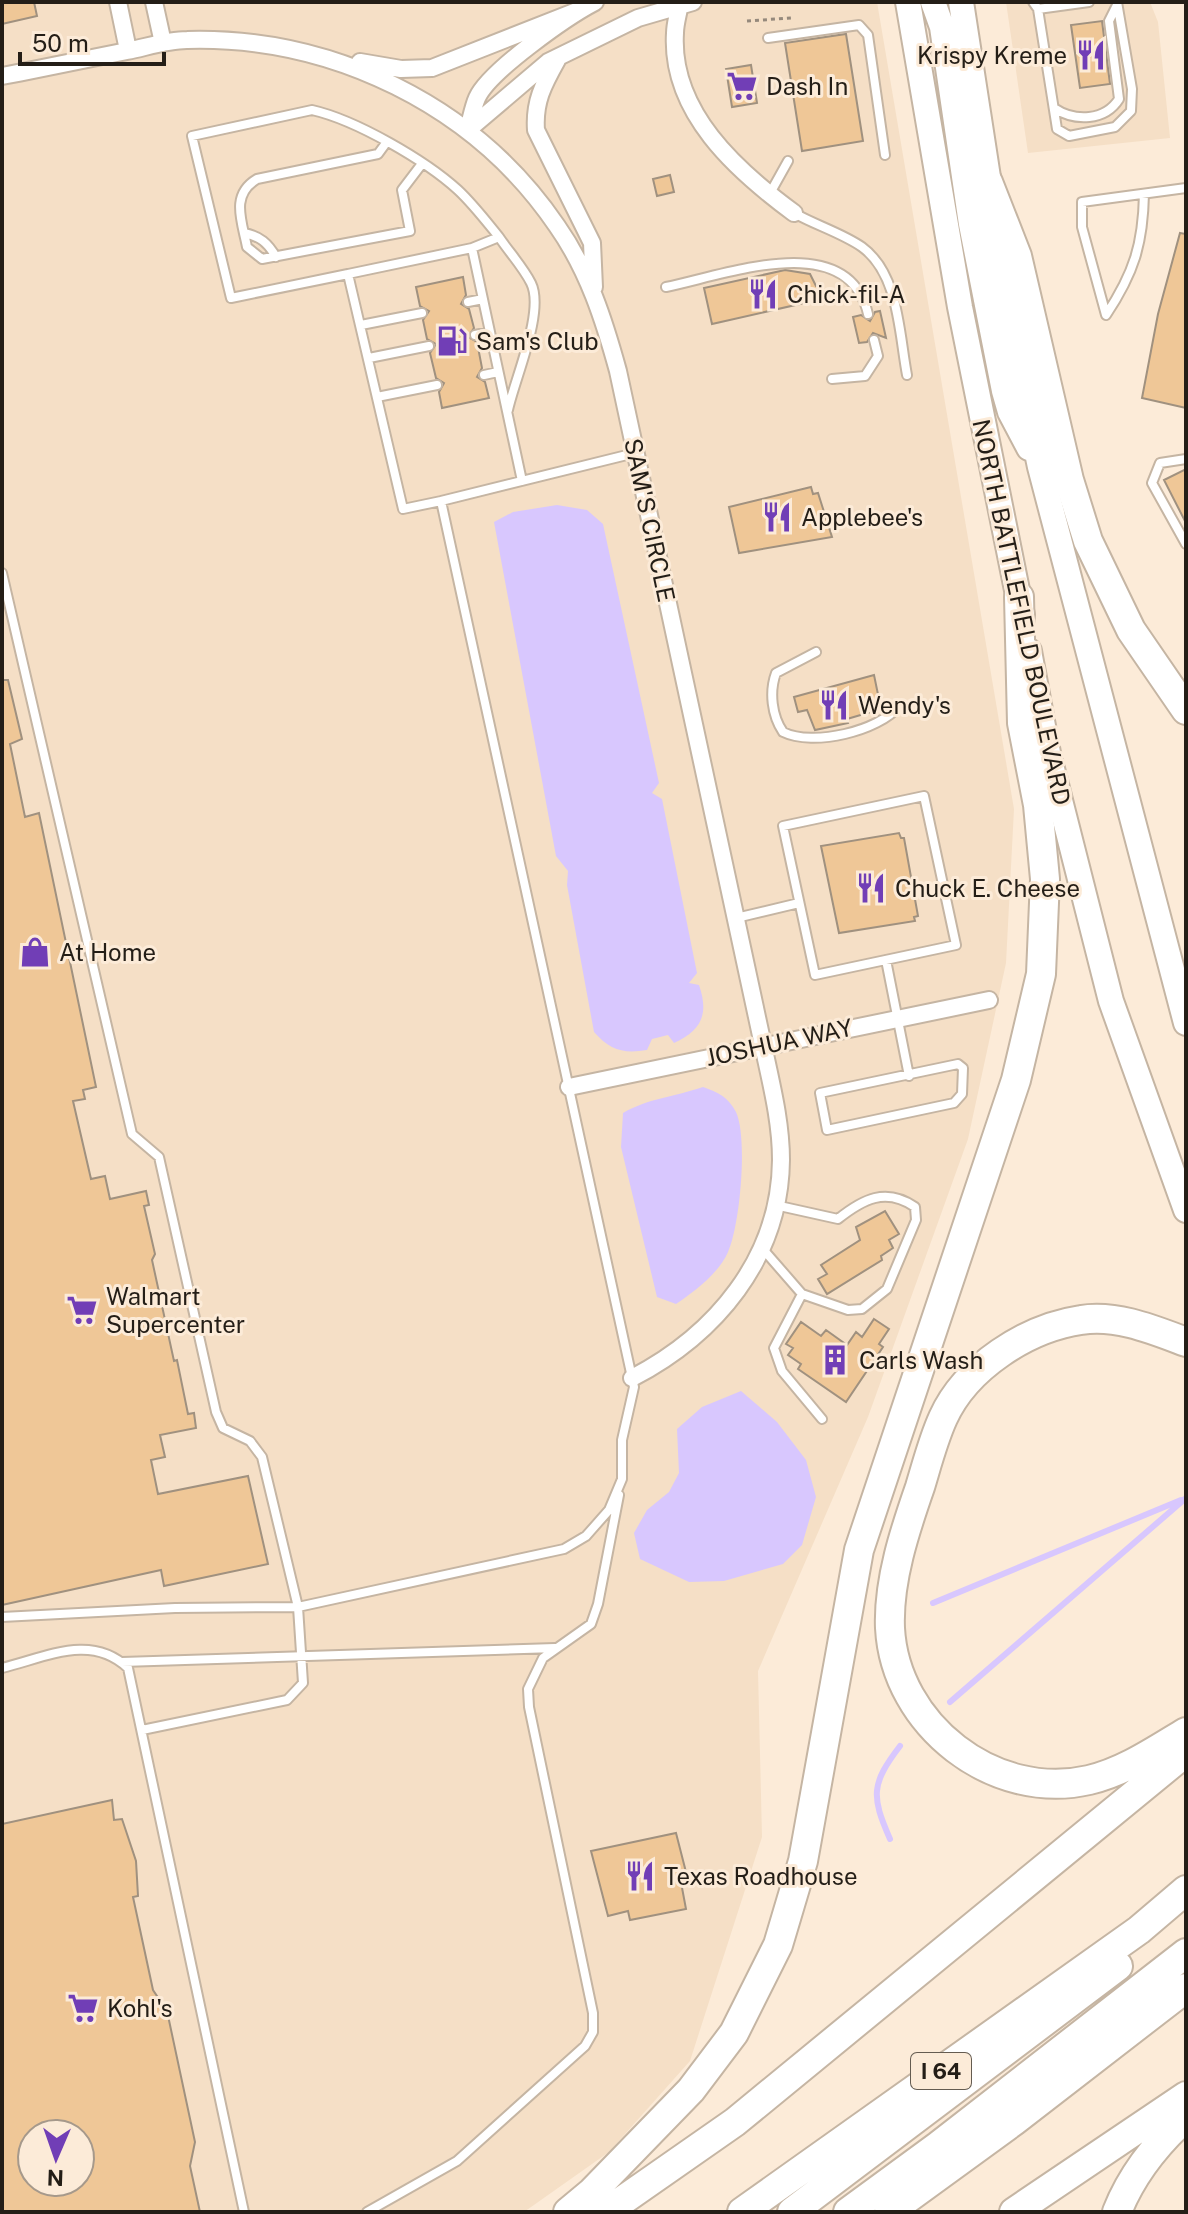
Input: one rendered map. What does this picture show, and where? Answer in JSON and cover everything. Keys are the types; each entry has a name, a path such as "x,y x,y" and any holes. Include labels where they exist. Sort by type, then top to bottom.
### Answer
{"highway":[{"path":"988,182 1017,256 1069,480 1088,541 1131,630 1186,710"},
{"path":"568,2212 592,2192 691,2090 734,2033 778,1945 803,1861 859,1550 1016,1080 1041,974 1045,879 1038,805 1022,723 1019,597"},
{"path":"1186,1342 1136,1324 1082,1319 1036,1333 999,1353 970,1379 944,1416 915,1499 896,1567 890,1628 899,1672 924,1716 948,1744 983,1767 1021,1781 1055,1785 1091,1780 1135,1762 1186,1732"},
{"path":"606,2212 735,2122 1186,1752"},
{"name":"I 64","path":"742,2212 1139,1930 1186,1890"},
{"path":"792,2212 1076,2001 1186,1909"},
{"path":"848,2212 963,2127 1186,1953"},
{"path":"889,2212 1014,2121 1186,1988"},
{"path":"1014,2212 1186,2096"},
{"path":"1117,2212 1140,2168 1186,2117"}],"main road":[{"name":"NORTH BATTLEFIELD BOULEVARD","path":"908,2 960,307 1048,753 1111,1001 1186,1210"},
{"path":"933,2 942,27 971,224 1004,391 1019,432 1040,467"},
{"name":"NORTH BATTLEFIELD BOULEVARD","path":"961,2 1012,333 1040,467 1186,1023"}],"street":[{"path":"118,2 128,50"},
{"path":"154,2 163,43"},
{"path":"468,130 560,55 624,23 684,3"},
{"path":"684,3 675,41 693,110 719,147 769,195 794,213"},
{"path":"468,130 478,95 544,35 589,5"},
{"path":"327,57 401,69 432,68 589,5"},
{"name":"SAM'S CIRCLE","path":"2,76 163,43 226,40 327,57 393,83 468,130 515,174 558,226 595,296 618,371 736,918 778,1120 781,1162 775,1205 762,1247 740,1291 684,1347 632,1378"},
{"path":"560,55 539,91 536,130 592,243 595,296"},
{"name":"JOSHUA WAY","path":"569,1087 989,1000"}],"lane":[{"path":"1089,2 1036,5 1057,129 1069,136 1115,127 1131,111 1132,89 1117,3"},
{"path":"1054,108 1075,118 1094,117 1112,110 1119,99 1109,21 1117,3"},
{"path":"768,38 859,25 868,35 885,155"},
{"path":"499,237 472,248 231,298 192,136 312,110 386,143 457,190 499,237 531,284 536,300 534,319 507,415"},
{"path":"386,143 378,154 257,179 243,188 239,200 247,247 262,259 410,231 402,190 421,165"},
{"path":"769,195 788,161"},
{"path":"1144,194 1143,230 1130,280 1106,315 1082,227 1082,202 1186,188"},
{"path":"794,213 860,245 877,260 889,279 907,375"},
{"path":"244,233 257,235 270,246 276,257"},
{"path":"472,248 522,481"},
{"path":"666,287 793,262 828,265 854,282 868,314"},
{"path":"348,274 403,509 635,453"},
{"path":"468,302 483,299"},
{"path":"361,325 422,313"},
{"path":"475,335 490,332"},
{"path":"832,379 868,373 878,356 874,340"},
{"path":"369,358 429,346"},
{"path":"484,375 498,372"},
{"path":"377,397 437,385"},
{"path":"1186,459 1160,463 1152,483 1186,544"},
{"path":"367,2212 457,2161 585,2046 593,2032 593,2013 529,1707 528,1689 533,1673 556,1648 591,1624 598,1604 622,1479 622,1440 634,1387 441,501"},
{"path":"2,573 132,1134 159,1157 216,1412 223,1428 250,1441 262,1457 298,1607 303,1683 287,1700 142,1730"},
{"path":"816,652 776,673 772,697 777,723 783,732 808,739 871,727 888,720 899,706"},
{"path":"924,796 956,945 886,960 815,975 783,826 924,796"},
{"path":"736,918 799,903"},
{"path":"886,960 909,1076"},
{"path":"958,1064 963,1068 962,1094 954,1103 827,1130 820,1093 909,1076 958,1064"},
{"path":"762,1247 802,1294 848,1310 872,1304 887,1289 916,1220 915,1207 901,1197 876,1196 859,1202 838,1219 775,1205"},
{"path":"802,1294 774,1348 782,1371 822,1419"},
{"path":"2,1617 175,1608 298,1607 564,1549 586,1536 609,1510 622,1479"},
{"path":"2,1668 96,1648 114,1654 128,1668 244,2212"},
{"path":"122,1662 556,1648"}],"path":[{"path":"747,21 791,18"}],"shaded area":[{"path":"2,2 877,2 1014,809 1006,963 968,1139 868,1417 758,1671 762,1837 690,2061 609,2152 524,2212 2,2212"},
{"path":"1006,2 1150,2 1158,22 1170,138 1028,153"},
{"path":"557,505 587,510 603,524 659,783 652,793 662,799 697,973 689,983 699,985 702,995 701,1020 691,1033 674,1043 668,1035 652,1039 647,1050 618,1049 594,1032 567,885 568,871 556,856 494,522 513,512"},
{"path":"703,1087 730,1102 740,1124 742,1161 739,1203 732,1240 724,1260 705,1281 676,1304 657,1297 621,1147 623,1113 652,1101"},
{"path":"741,1391 777,1422 806,1460 816,1497 802,1545 783,1564 724,1581 689,1582 640,1559 634,1533 647,1510 669,1492 679,1473 677,1429 702,1407"}],"building":[{"path":"2,2 34,2 37,16 2,24"},
{"name":"Krispy Kreme","path":"1102,21 1110,84 1080,88 1071,25"},
{"path":"846,34 863,141 802,151 785,43"},
{"name":"Dash In","path":"751,65 757,103 732,107 726,69"},
{"path":"670,175 674,192 657,196 653,179"},
{"path":"1180,233 1186,234 1186,408 1142,398 1158,314"},
{"name":"Chick-fil-A","path":"785,270 810,274 819,286 822,299 712,324 704,288"},
{"name":"Sam's Club","path":"463,277 466,295 461,304 469,309 474,328 468,337 477,342 482,368 477,377 485,382 489,398 442,408 439,392 444,383 436,378 430,353 436,344 427,339 423,320 429,311 420,306 416,287"},
{"path":"880,311 886,338 873,333 867,342 859,343 853,317 861,315 870,321 875,312"},
{"path":"1186,469 1186,523 1164,480"},
{"name":"Applebee's","path":"811,487 813,494 818,493 832,537 739,553 729,507"},
{"name":"Wendy's","path":"874,675 881,709 847,719 848,723 815,730 807,710 798,712 794,697"},
{"name":"Walmart Supercenter","path":"2,680 8,680 22,739 10,744 25,817 39,813 96,1087 83,1090 85,1099 73,1101 91,1179 105,1176 110,1199 146,1191 149,1205 144,1206 155,1254 152,1260 188,1414 194,1413 196,1428 160,1435 165,1457 151,1460 158,1494 248,1476 268,1564 164,1586 161,1570 2,1605"},
{"name":"Chuck E. Cheese","path":"899,833 904,838 918,916 914,917 915,921 839,933 821,846"},
{"path":"885,1211 899,1234 889,1240 893,1248 881,1256 882,1260 827,1294 818,1279 827,1274 821,1265 860,1240 856,1227"},
{"name":"Carls Wash","path":"874,1319 889,1329 879,1344 883,1347 846,1402 798,1369 801,1364 788,1355 793,1348 786,1344 801,1322 821,1336 826,1330 847,1345 856,1332 862,1337"},
{"name":"Kohl's","path":"112,1800 114,1820 122,1819 136,1861 138,1896 133,1897 153,1990 167,2011 195,2142 190,2166 200,2212 2,2212 2,1824"},
{"name":"Texas Roadhouse","path":"676,1833 687,1876 680,1877 686,1909 630,1920 628,1911 608,1916 591,1851"}],"waterway":[{"path":"950,1702 1186,1498"},
{"path":"933,1603 1181,1500"},
{"path":"890,1839 879,1812 877,1791 884,1771 900,1746"}],"place":[{"name":"Krispy Kreme","path":"1091,55"},
{"name":"Dash In","path":"742,86"},
{"name":"Chick-fil-A","path":"763,294"},
{"name":"Sam's Club","path":"452,341"},
{"name":"Applebee's","path":"777,517"},
{"name":"Wendy's","path":"834,705"},
{"name":"Chuck E. Cheese","path":"871,888"},
{"name":"At Home","path":"35,952"},
{"name":"Walmart Supercenter","path":"82,1310"},
{"name":"Carls Wash","path":"835,1360"},
{"name":"Texas Roadhouse","path":"640,1876"},
{"name":"Kohl's","path":"83,2008"}]}
